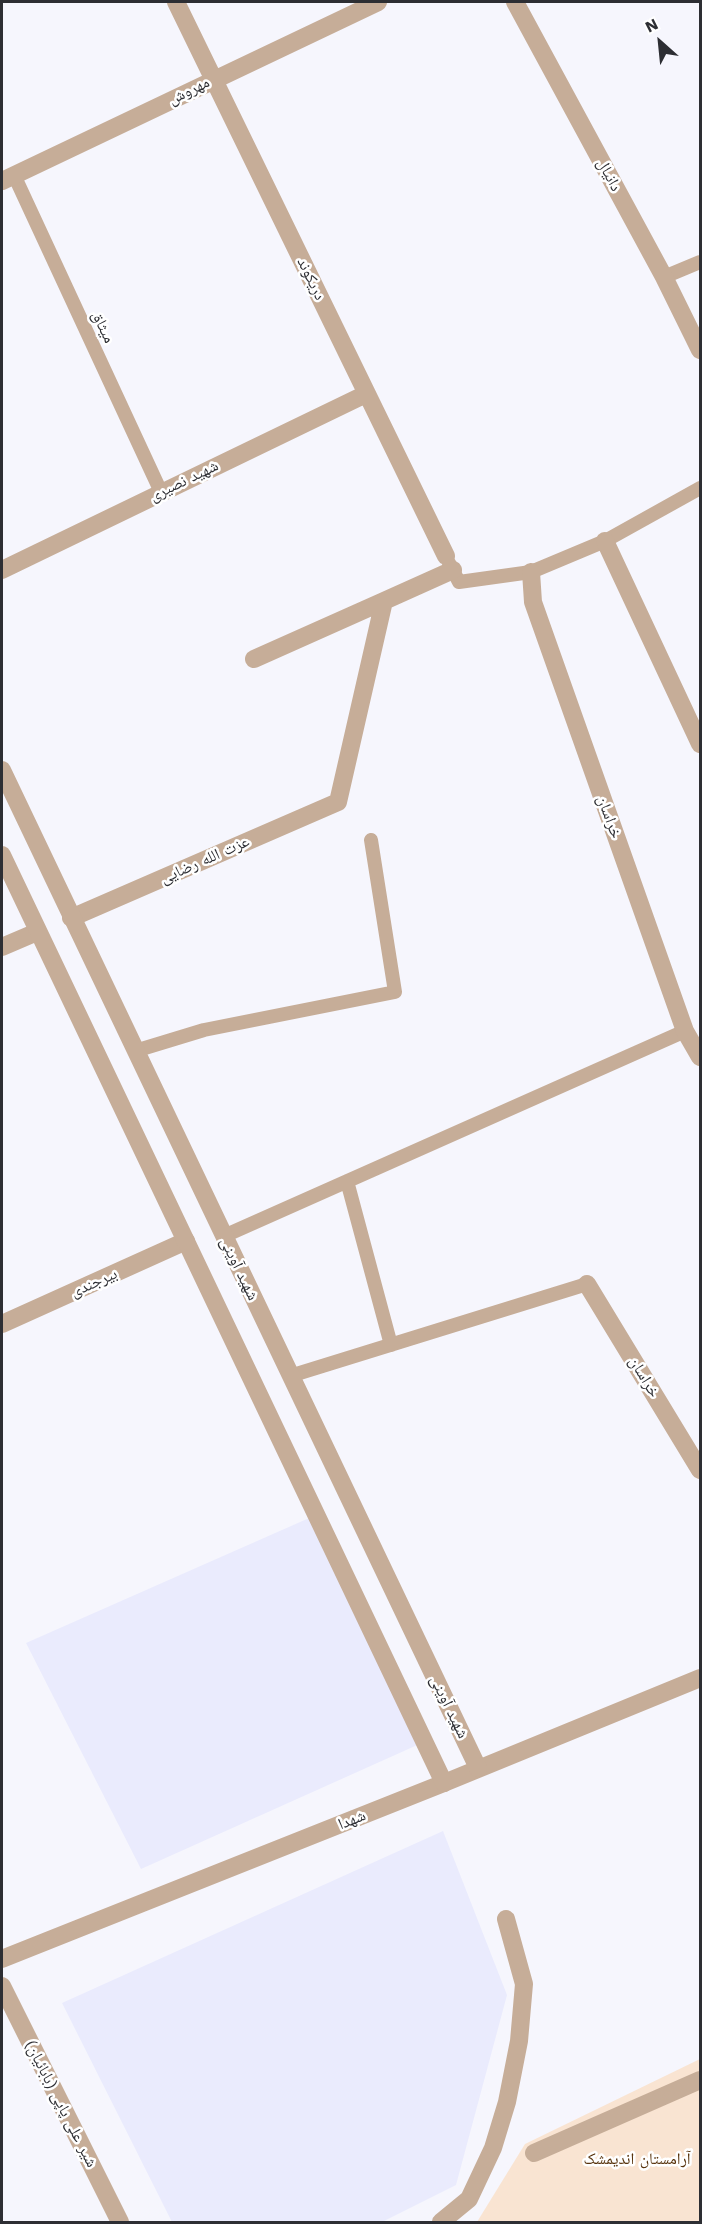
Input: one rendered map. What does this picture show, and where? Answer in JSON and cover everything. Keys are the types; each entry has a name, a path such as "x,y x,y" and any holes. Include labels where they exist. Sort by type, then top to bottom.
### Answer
{"street":[{"name":"دریکوند","path":"176,2 449,563"},
{"name":"مهروش","path":"8,178 378,2"},
{"name":"دانیال","path":"515,2 664,277 700,350"},
{"name":"شهید نصیری","path":"2,570 366,393"},
{"path":"604,541 700,744"},
{"path":"255,659 384,601 449,563"},
{"name":"خراسان","path":"531,572 533,602 685,1031 700,1058"},
{"name":"عزت الله رضایی","path":"71,918 338,802 384,601"},
{"name":"شهید آوینی","path":"2,770 478,1768"},
{"path":"2,855 444,1783"},
{"path":"2,948 38,932"},
{"name":"بیرجندی","path":"2,1324 186,1241"},
{"name":"خراسان","path":"587,1284 700,1470"},
{"name":"شهدا","path":"2,1959 700,1678"},
{"path":"441,2223 469,2199 493,2148 507,2102 519,2041 524,1984 506,1919"},
{"name":"شیر علی پاپی (بابائیان)","path":"2,1986 120,2223"},
{"path":"534,2153 700,2080"}],"lane":[{"name":"میثاق","path":"8,178 161,492"},
{"path":"664,277 700,262"},
{"path":"449,563 459,582 531,572 604,541 700,488"},
{"path":"135,1050 204,1030 395,992 371,840"},
{"path":"224,1236 685,1031"},
{"path":"347,1181 391,1345"},
{"path":"290,1376 587,1284"}],"shaded area":[{"path":"316,1515 424,1742 141,1869 26,1643"},
{"path":"443,1831 507,1995 456,2185 382,2222 172,2222 62,2003"}],"green space":[{"name":"آرامستان اندیمشک","path":"700,2059 700,2222 477,2222 525,2144"}]}
